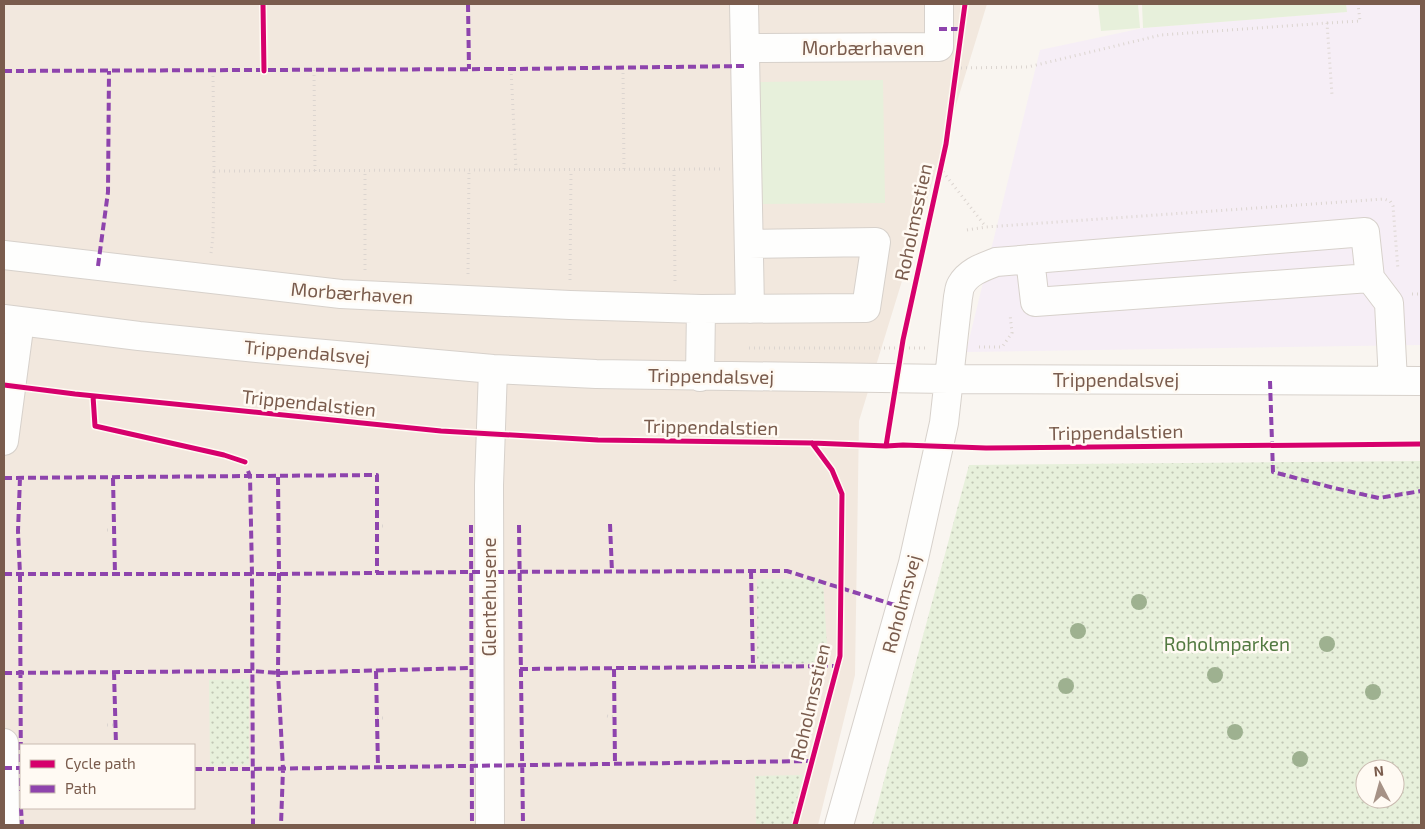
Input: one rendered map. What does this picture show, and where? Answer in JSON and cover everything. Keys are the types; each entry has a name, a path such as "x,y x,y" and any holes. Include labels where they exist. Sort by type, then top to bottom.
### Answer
{"street":[{"path":"744,4 750,309"},
{"name":"Morbærhaven","path":"745,48 939,47 938,4"},
{"name":"Roholmsvej","path":"839,825 913,563 944,423 958,297 961,284 970,274 996,262 1366,232 1370,278"},
{"name":"Morbærhaven","path":"4,255 365,296 688,309 866,308 876,242 749,244"},
{"path":"1030,260 1035,302 1370,278 1389,304 1393,381"},
{"path":"688,309 700,377"},
{"path":"5,432 14,362 12,320"},
{"name":"Trippendalsvej","path":"12,320 257,348 493,368 596,374 700,377 949,379 1421,380"},
{"name":"Glentehusene","path":"490,825 488,717 489,467 493,368"},
{"path":"4,743 5,825"}],"path":[{"path":"956,68 1028,67 1161,35 1360,21 1358,4"},
{"path":"1326,23 1332,95"},
{"path":"955,78 957,58"},
{"path":"623,68 624,170"},
{"path":"511,69 516,170"},
{"path":"314,70 315,171"},
{"path":"208,279 213,236 213,71"},
{"path":"940,168 986,228"},
{"path":"214,171 747,169"},
{"path":"365,170 365,296"},
{"path":"467,300 468,170"},
{"path":"570,305 571,170"},
{"path":"674,170 688,309"},
{"path":"749,348 1002,347 1012,333 1010,306"},
{"path":"902,350 903,340"},
{"path":"377,526 385,526"},
{"path":"107,530 114,530"},
{"path":"608,716 615,717"},
{"path":"377,718 384,718"},
{"path":"107,725 115,725"}],"shaded area":[{"path":"4,4 987,4 859,421 855,675 818,825 4,825"},
{"path":"1346,4 1421,4 1421,345 966,352 1040,50 1143,28 1346,12"}],"green space":[{"path":"1098,4 1138,4 1140,28 1101,31"},
{"path":"1142,4 1346,4 1347,12 1143,28"},
{"path":"883,80 885,203 762,204 759,82"},
{"name":"Roholmparken","path":"1421,461 1421,825 872,825 969,465"},
{"path":"757,579 823,579 828,663 757,664"},
{"path":"249,679 249,765 210,766 209,680"},
{"path":"803,775 791,825 756,825 755,776"}],"marked path":[{"path":"468,4 469,69"},
{"path":"939,29 961,29"},
{"path":"4,71 745,66"},
{"path":"98,266 108,192 109,71"},
{"path":"1270,381 1273,472 1379,498 1421,491"},
{"path":"248,471 250,476 252,574 253,825"},
{"path":"4,478 377,475 377,573"},
{"path":"278,477 278,673 283,769 281,825"},
{"path":"20,478 18,531 21,744"},
{"path":"113,478 115,574"},
{"path":"610,524 612,572"},
{"path":"471,525 472,825"},
{"path":"519,525 523,825"},
{"path":"751,571 753,667"},
{"path":"4,574 787,571 901,607"},
{"path":"520,669 837,666"},
{"path":"4,673 253,671 278,673 471,668"},
{"path":"614,669 615,764"},
{"path":"376,671 378,767"},
{"path":"114,672 116,744"},
{"path":"195,769 812,761"},
{"path":"4,768 20,768"},
{"path":"21,809 22,825"}],"cycle path":[{"path":"263,4 264,71"},
{"name":"Roholmsstien","path":"886,446 903,340 946,144 965,4"},
{"name":"Trippendalstien","path":"4,385 75,394 441,431 598,440 986,448 1421,444"},
{"path":"93,396 95,426 224,455 245,462"},
{"name":"Roholmsstien","path":"795,825 840,656 842,494 832,470 812,443"}]}
